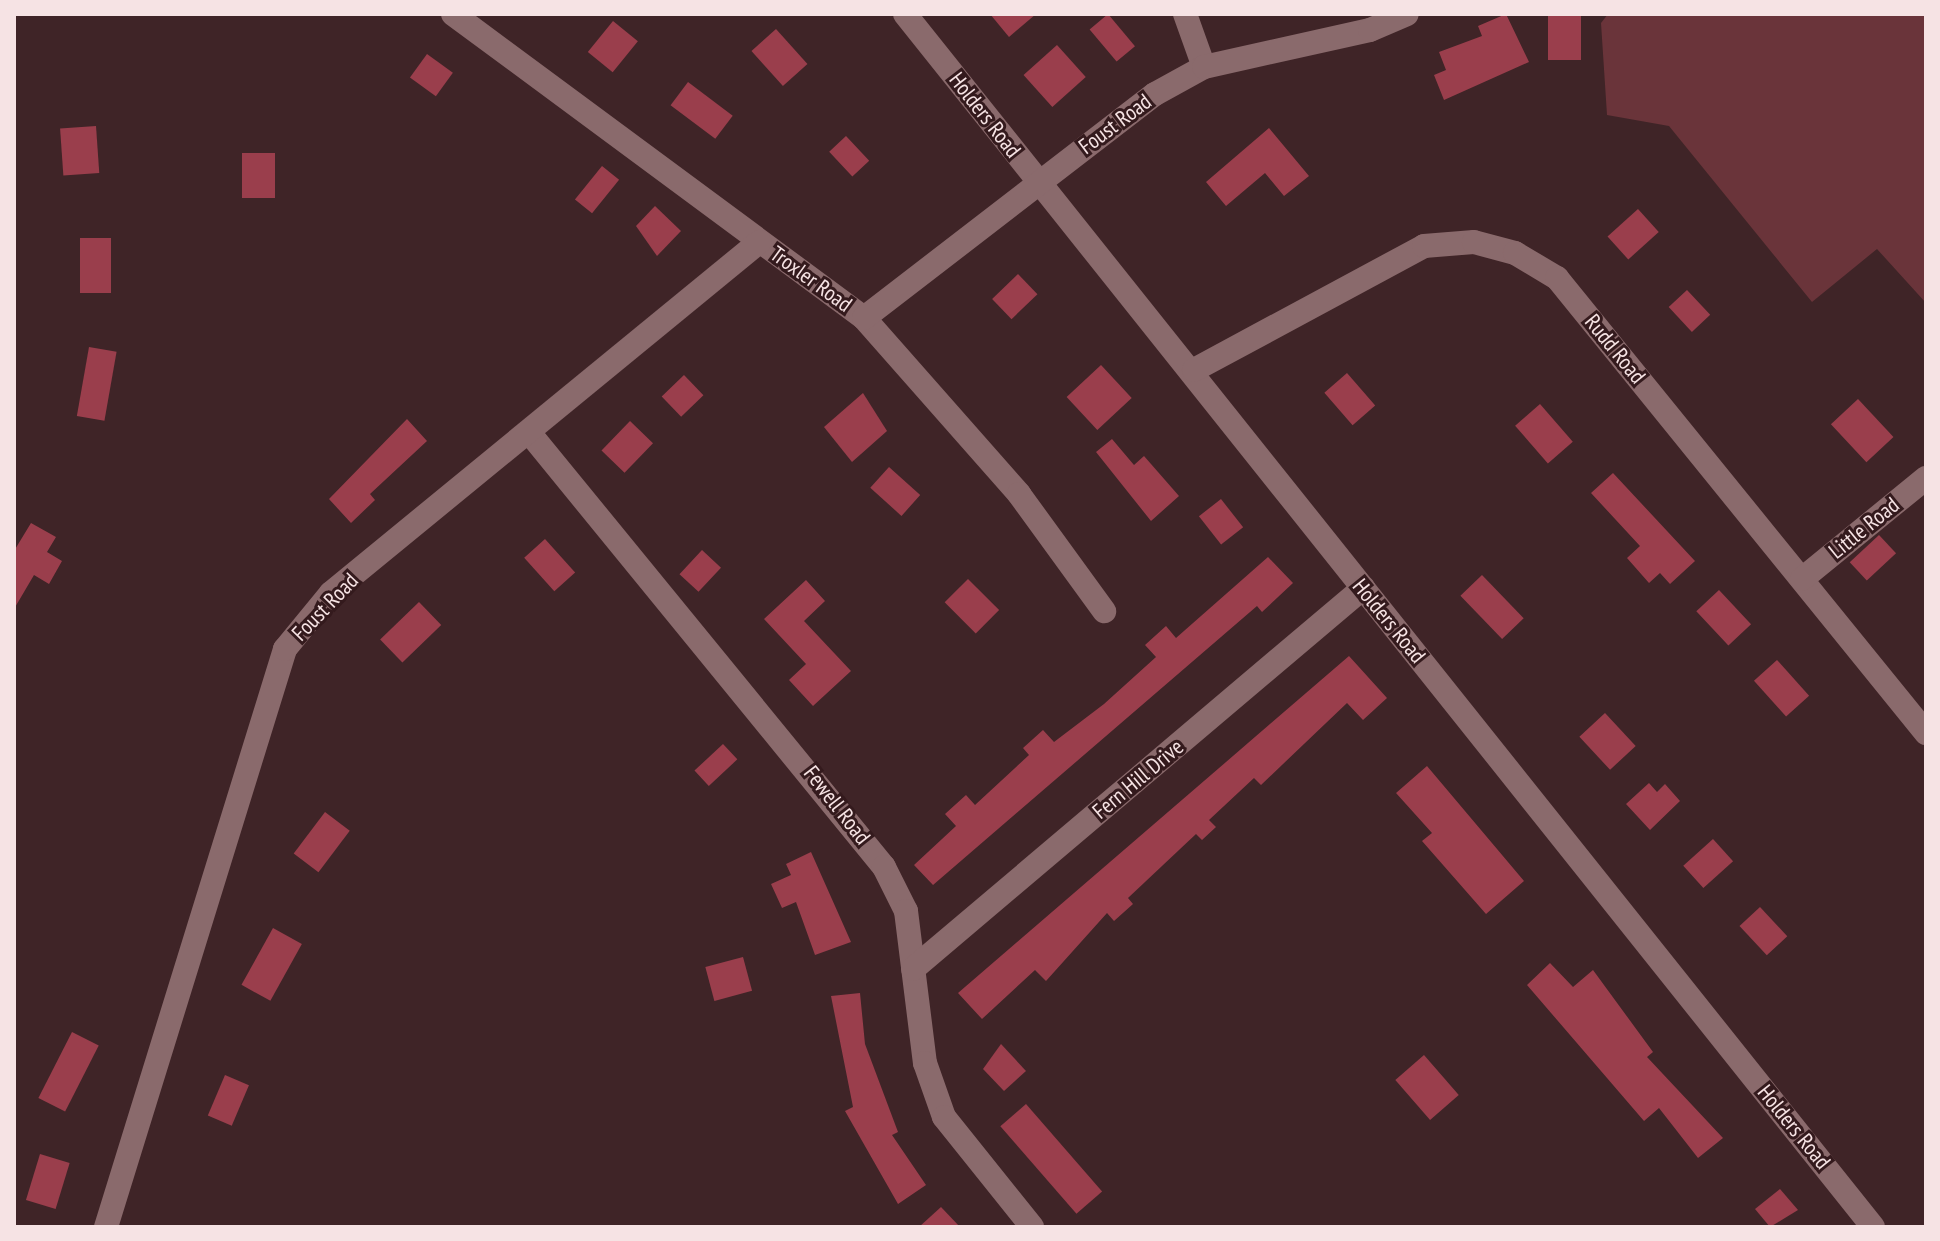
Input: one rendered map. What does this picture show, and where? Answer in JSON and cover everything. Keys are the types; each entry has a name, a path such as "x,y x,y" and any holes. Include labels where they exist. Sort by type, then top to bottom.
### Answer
{"street":[{"name":"Troxler Road","path":"453,14 864,318 1019,494 1104,611"},
{"name":"Holders Road","path":"905,14 1038,182 1194,370 1363,588 1873,1227"},
{"path":"1185,14 1204,67"},
{"name":"Foust Road","path":"864,318 1155,94 1204,67 1370,30 1407,14"},
{"name":"Foust Road","path":"106,1227 285,649 331,593 532,436 759,242"},
{"name":"Rudd Road","path":"1194,370 1424,246 1474,242 1515,253 1557,278 1926,733"},
{"name":"Fewell Road","path":"532,436 849,819 906,911 925,1063 944,1117 1032,1227"},
{"name":"Little Road","path":"1802,579 1926,478"},
{"name":"Fern Hill Drive","path":"913,969 1363,588"}],"shaded area":[{"path":"1608,14 1926,14 1926,303 1877,249 1812,302 1669,126 1607,115 1601,23"}],"building":[{"path":"990,14 1036,14 1009,37"},
{"path":"1108,14 1135,46 1117,62 1090,29"},
{"path":"1506,14 1529,62 1444,100 1434,75 1446,70 1439,52 1482,36 1478,26"},
{"path":"1548,14 1581,14 1581,60 1548,60"},
{"path":"613,21 638,41 613,72 588,52"},
{"path":"776,29 807,64 783,86 751,51"},
{"path":"1057,45 1086,77 1052,107 1024,75"},
{"path":"427,54 453,73 436,96 410,77"},
{"path":"688,82 733,116 715,139 671,105"},
{"path":"96,126 99,173 63,175 60,129"},
{"path":"1269,128 1309,176 1284,196 1265,173 1226,206 1206,182"},
{"path":"846,136 869,161 852,177 829,152"},
{"path":"242,153 275,153 275,198 242,198"},
{"path":"602,166 619,180 592,213 575,199"},
{"path":"655,206 681,231 657,256 636,226"},
{"path":"1638,209 1659,232 1628,259 1608,236"},
{"path":"80,238 111,238 111,293 80,293"},
{"path":"1018,274 1037,294 1012,319 992,299"},
{"path":"1687,290 1710,315 1692,332 1669,307"},
{"path":"89,347 117,352 104,421 77,416"},
{"path":"1101,365 1132,398 1097,430 1067,397"},
{"path":"1347,373 1375,405 1353,425 1324,393"},
{"path":"684,375 703,395 681,417 662,397"},
{"path":"863,393 887,431 852,462 824,427"},
{"path":"1858,399 1893,437 1866,462 1831,424"},
{"path":"1540,404 1573,442 1548,463 1515,426"},
{"path":"407,419 427,441 370,494 375,500 351,523 329,499"},
{"path":"630,421 653,443 625,473 602,450"},
{"path":"1112,439 1134,465 1144,456 1179,496 1151,521 1096,452"},
{"path":"889,467 920,495 901,516 870,488"},
{"path":"1613,473 1695,561 1670,584 1660,573 1649,583 1627,558 1640,546 1591,493"},
{"path":"1221,499 1243,527 1221,545 1199,516"},
{"path":"31,523 56,537 47,552 62,561 49,584 34,575 14,609 14,551"},
{"path":"1879,535 1896,553 1867,581 1850,562"},
{"path":"545,539 575,572 554,591 524,558"},
{"path":"702,550 721,568 699,592 679,574"},
{"path":"1268,557 1293,583 1262,612 1257,606 933,885 914,865 956,826 945,814 966,795 975,805 1029,755 1023,748 1043,730 1054,742 1104,704 1156,657 1145,645 1166,626 1176,638"},
{"path":"1482,575 1524,618 1502,639 1460,596"},
{"path":"968,579 999,610 976,633 945,602"},
{"path":"806,580 825,601 804,621 851,671 813,706 789,680 806,664 764,619"},
{"path":"1719,590 1751,624 1728,646 1696,611"},
{"path":"419,602 441,625 402,663 380,640"},
{"path":"1349,656 1387,698 1363,720 1347,703 1261,785 1254,778 1209,820 1216,827 1202,840 1196,834 1128,898 1133,904 1114,921 1107,913 1046,981 1035,970 982,1019 958,993"},
{"path":"1777,660 1809,696 1786,716 1754,681"},
{"path":"1605,713 1636,746 1610,770 1579,737"},
{"path":"723,744 737,759 709,786 694,771"},
{"path":"1427,766 1524,881 1486,914 1422,841 1432,833 1396,793"},
{"path":"1649,783 1657,792 1665,784 1680,801 1650,830 1626,804"},
{"path":"325,812 350,831 318,872 294,854"},
{"path":"1713,839 1733,861 1703,888 1683,866"},
{"path":"811,852 851,942 815,955 796,902 782,908 771,884 791,875 786,864"},
{"path":"1760,907 1787,936 1767,955 1740,926"},
{"path":"273,928 302,944 270,1001 241,985"},
{"path":"743,957 752,991 714,1001 705,967"},
{"path":"1550,963 1573,987 1593,970 1653,1052 1647,1057 1723,1138 1698,1158 1659,1108 1644,1121 1527,985"},
{"path":"860,993 865,1044 898,1132 892,1135 926,1185 898,1204 845,1111 853,1107 831,996"},
{"path":"72,1032 99,1046 65,1112 38,1098"},
{"path":"1001,1044 1026,1071 1004,1091 983,1069"},
{"path":"1424,1055 1459,1095 1430,1120 1395,1080"},
{"path":"225,1075 249,1085 232,1126 208,1116"},
{"path":"1026,1104 1102,1192 1076,1214 1000,1126"},
{"path":"40,1154 70,1163 56,1209 26,1200"},
{"path":"1780,1189 1798,1210 1770,1227 1755,1209"},
{"path":"941,1207 960,1227 919,1227"}]}
